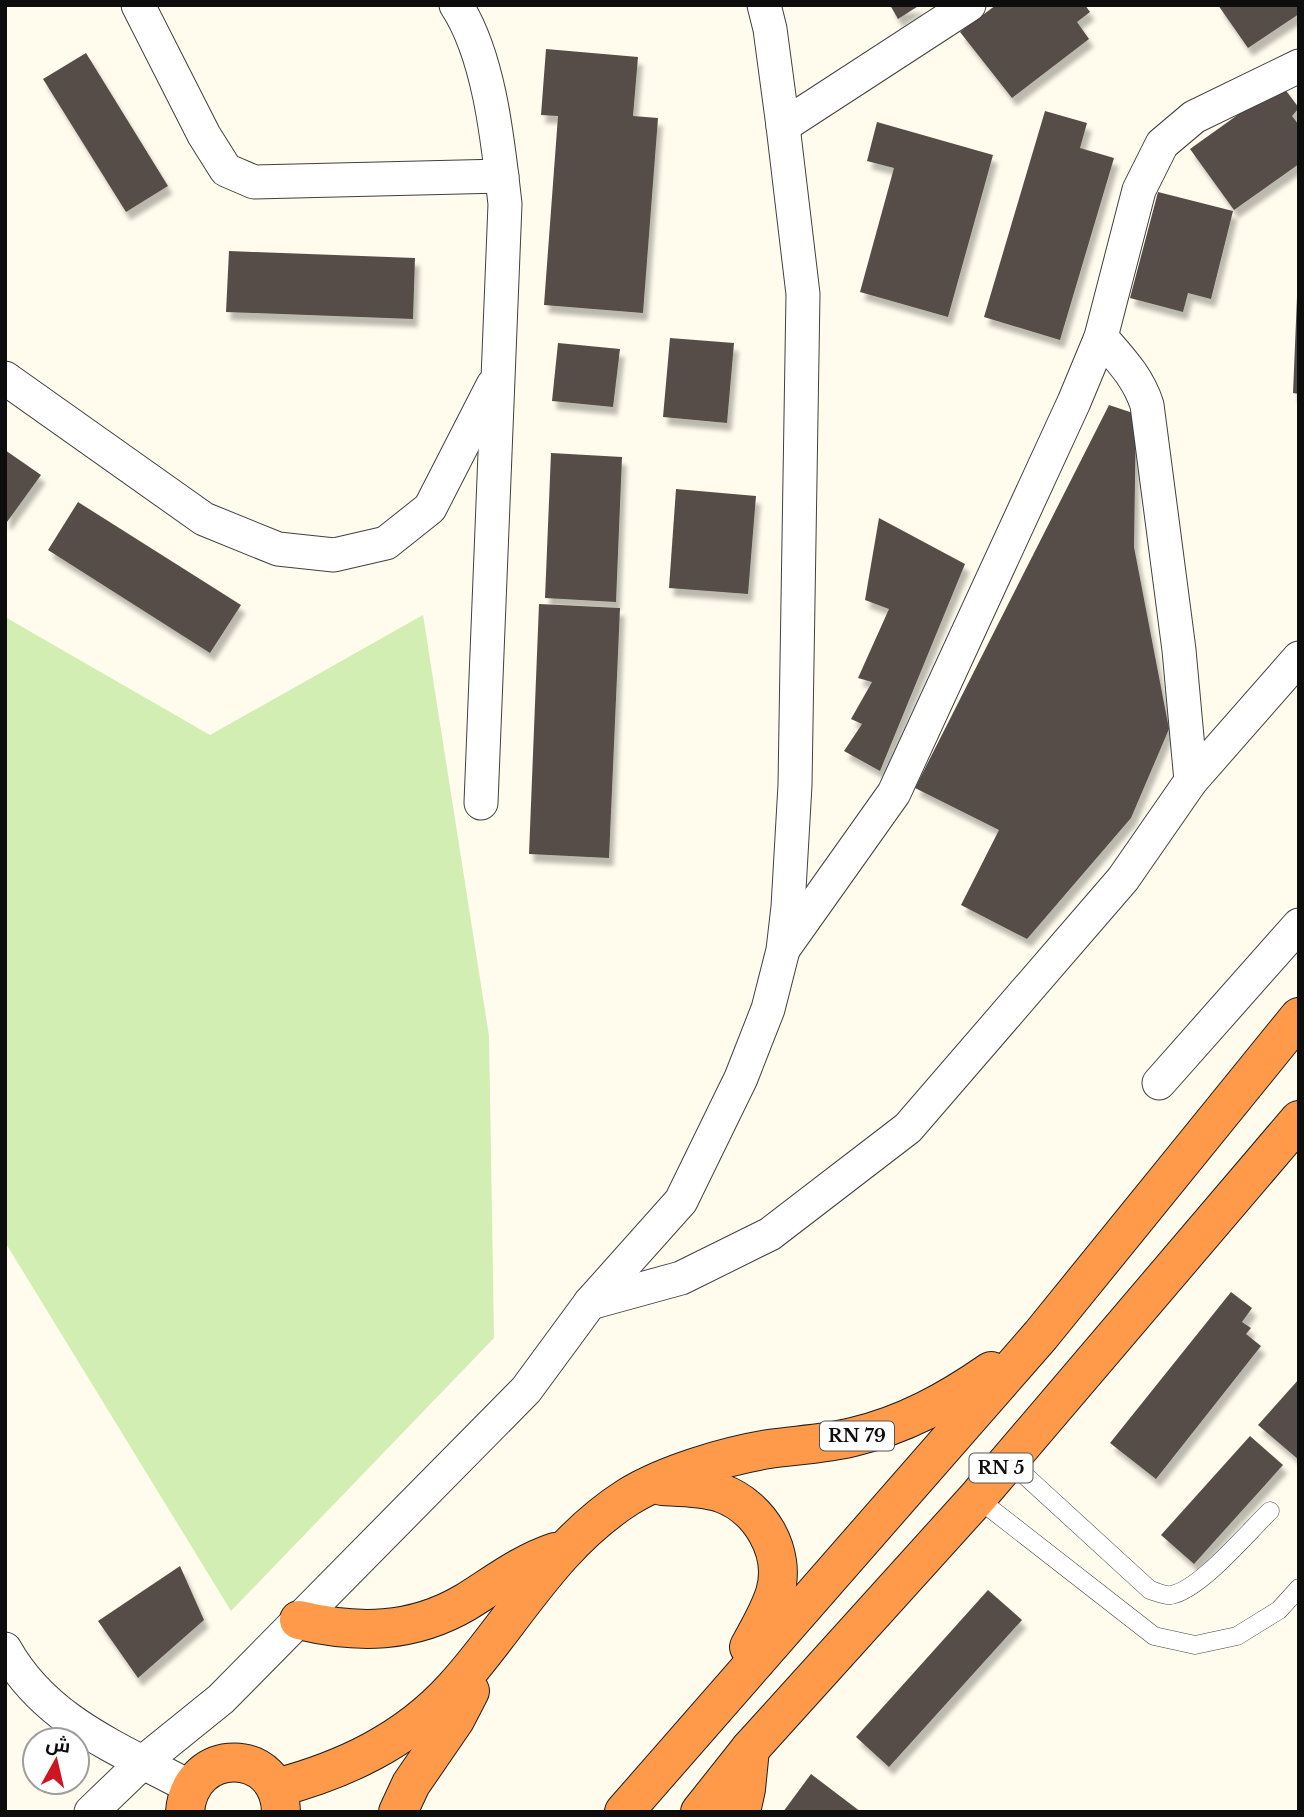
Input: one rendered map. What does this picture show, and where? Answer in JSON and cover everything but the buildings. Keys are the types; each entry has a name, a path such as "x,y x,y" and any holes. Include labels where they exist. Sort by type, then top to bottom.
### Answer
{"highway":[{"name":"RN 5","path":"624,1812 1041,1335 1299,1017"},
{"name":"RN 5","path":"700,1812 750,1749 977,1498 1299,1121"},
{"name":"RN 79","path":"480,1655 552,1562 606,1513 631,1496 690,1470 728,1458 851,1438 890,1426 927,1411 962,1391 1041,1335"},
{"path":"653,1486 696,1488 720,1493 742,1504 760,1521 772,1542 778,1566 775,1591 721,1702"},
{"path":"299,1620 346,1629 371,1630 407,1625 442,1615 524,1565 567,1548"},
{"path":"188,1800 198,1777 208,1769 233,1761 258,1769 268,1777 281,1803 316,1777 355,1762 424,1717 454,1688 480,1655"},
{"path":"398,1812 411,1784 455,1720 469,1694 480,1655"},
{"path":"740,1812 746,1789 750,1749"}],"street":[{"path":"138,5 204,135 226,170 254,182 502,176"},
{"path":"456,5 467,21 482,67 496,130 505,204 481,803"},
{"path":"91,1812 143,1762 221,1699 526,1390 590,1304 681,1201 741,1079 768,1009 783,950 795,785 803,294 770,29 764,5"},
{"path":"783,126 969,5"},
{"path":"783,950 894,793 1074,402 1101,337 1139,190 1162,144 1194,117 1299,66"},
{"path":"1101,337 1133,374 1147,405 1179,650 1191,781"},
{"path":"5,378 204,519 278,549 334,555 386,543 430,508 499,371"},
{"path":"590,1304 681,1278 770,1234 908,1128 1123,879 1191,781 1299,658"},
{"path":"1159,1083 1299,925"},
{"path":"5,1650 17,1670 43,1700 78,1727 143,1762 188,1800"}],"lane":[{"path":"1008,1460 1150,1590 1168,1596 1186,1590 1219,1562 1270,1511"},
{"path":"977,1498 1154,1636 1195,1645 1237,1636 1279,1610 1299,1588"}],"green space":[{"path":"423,615 489,1036 494,1338 231,1611 5,1242 5,617 210,735"}]}
